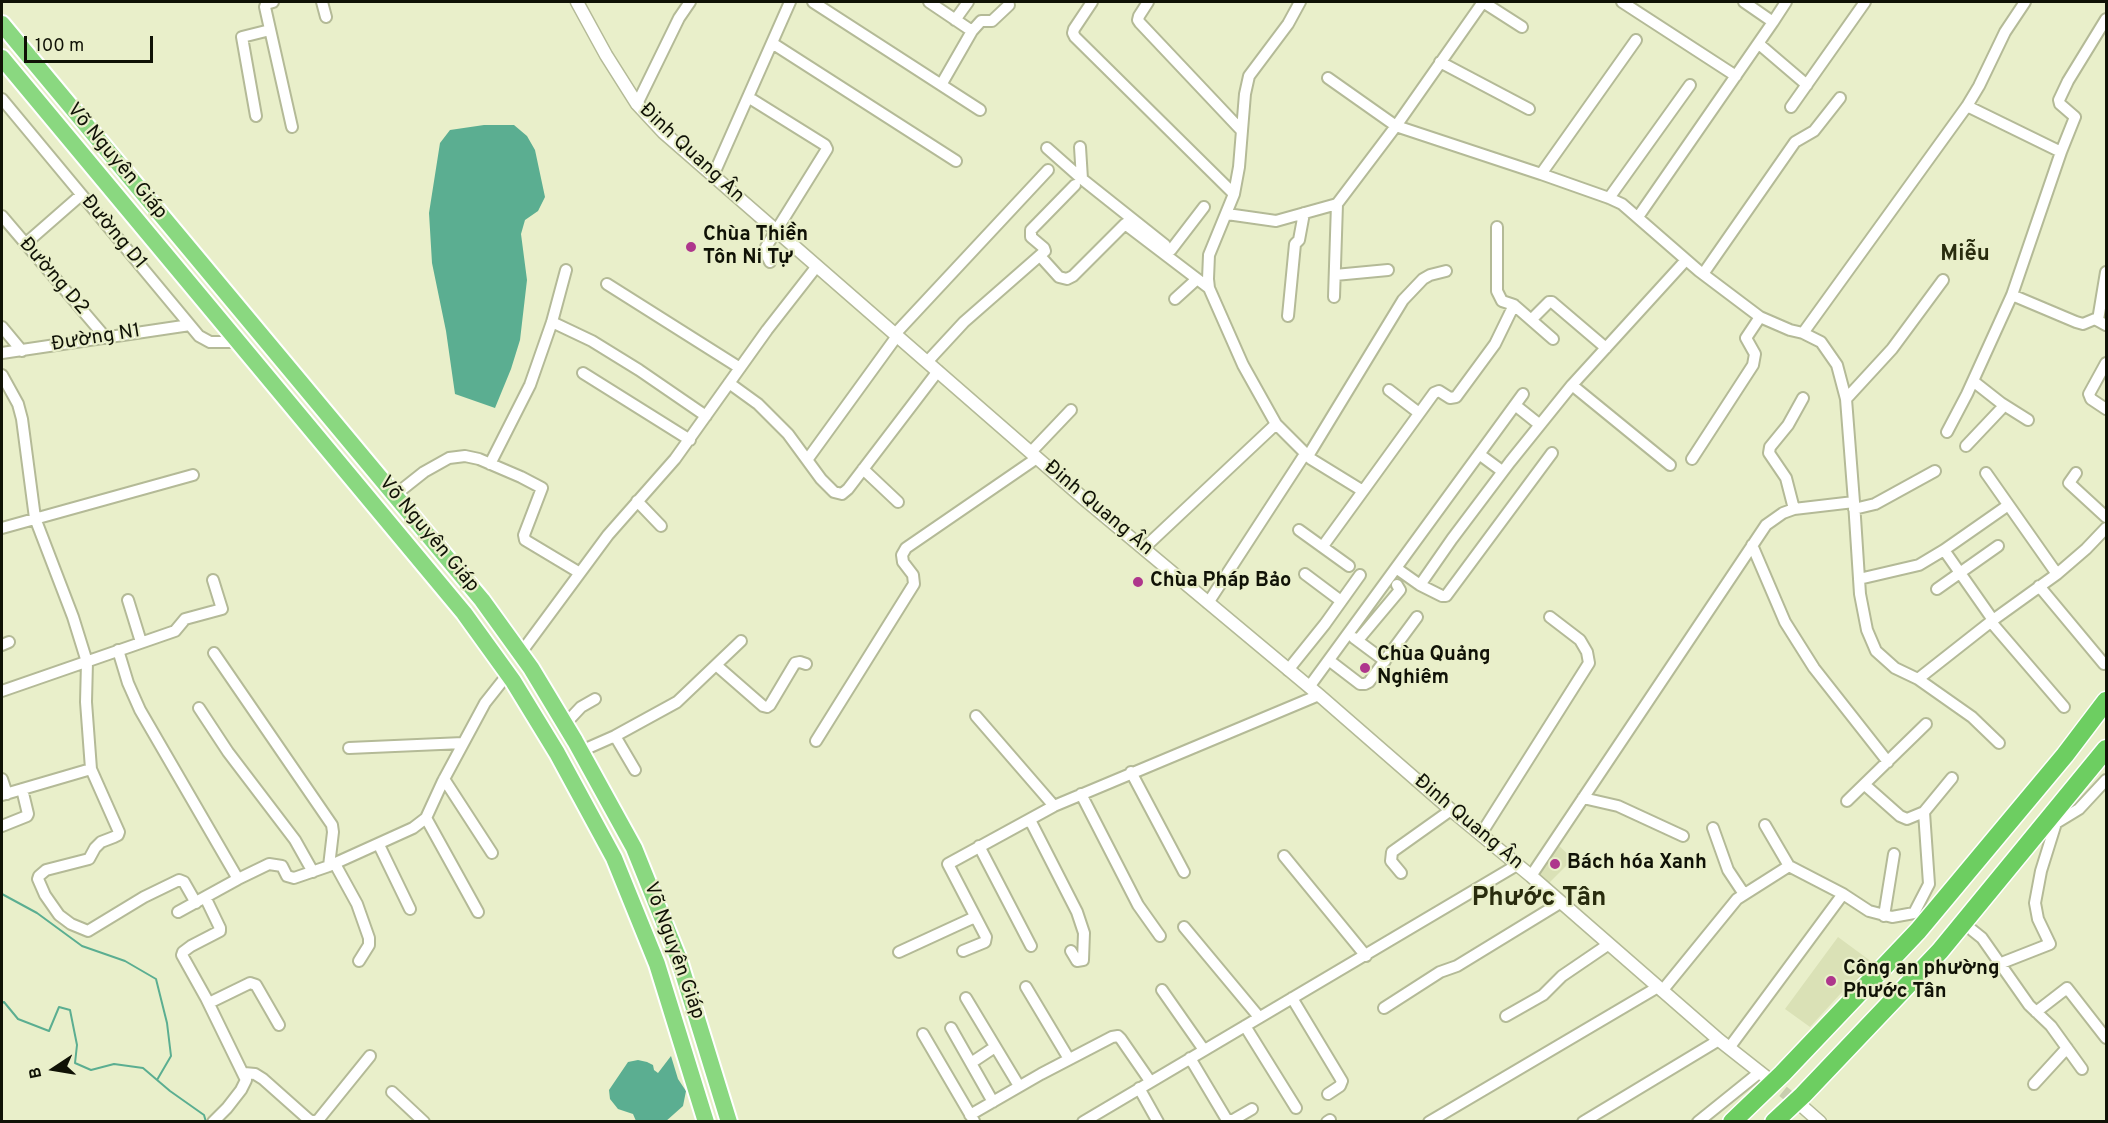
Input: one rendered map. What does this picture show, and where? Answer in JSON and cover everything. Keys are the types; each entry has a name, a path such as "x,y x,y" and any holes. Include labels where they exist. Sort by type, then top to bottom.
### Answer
{"highway":[{"name":"Võ Nguyên Giáp","path":"2,24 482,600 520,654 581,751 634,848 674,946 729,1122"},
{"name":"Võ Nguyên Giáp","path":"2,58 464,613 508,674 557,753 614,858 657,964 706,1122"},
{"path":"1732,1122 1782,1074 1918,931 2065,755 2106,701"},
{"path":"1774,1122 1803,1095 1940,951 2106,749"}],"street":[{"path":"273,2 266,4 265,7 292,127"},
{"path":"322,2 326,17"},
{"path":"637,104 679,18 690,2"},
{"path":"713,176 789,2"},
{"path":"813,2 980,110"},
{"path":"929,2 972,31"},
{"path":"955,20 968,2"},
{"path":"1092,2 1074,29 1075,37 1234,195"},
{"path":"1148,2 1138,16 1140,23 1242,131"},
{"path":"1175,299 1204,282 1209,255 1234,195 1249,76 1288,24 1300,2"},
{"path":"1334,297 1337,204 1396,126 1483,2 1522,27"},
{"path":"1622,2 1736,76"},
{"path":"1744,2 1773,22"},
{"path":"1638,217 1786,2"},
{"path":"1791,107 1865,2"},
{"path":"1803,333 1967,106 2005,32 2025,2"},
{"name":"Đinh Quang Ân","path":"581,4 606,55 637,104 663,132 1034,455 1319,695 1724,1044 1763,1075"},
{"path":"941,85 972,31 981,21 992,21 1009,5"},
{"path":"1947,432 2012,295 2075,117 2060,104 2059,100 2106,19"},
{"path":"256,116 243,37 270,30"},
{"path":"1541,174 1636,40"},
{"path":"772,43 956,161"},
{"path":"1759,44 1807,85"},
{"path":"1440,62 1529,109"},
{"path":"1328,78 1396,126 1610,198 1638,217 1702,274 1760,317 1821,342 1837,364 1846,399 1860,594 1867,630 1876,651 1895,668 1918,679 1972,717 1999,743"},
{"path":"1610,198 1690,85"},
{"path":"748,97 825,145 827,149 766,249 770,262"},
{"path":"1702,274 1791,147 1799,138 1814,131 1840,98"},
{"name":"Đường D1","path":"2,99 190,325 205,340 215,343 238,342"},
{"path":"1967,106 2061,152"},
{"path":"927,362 964,322 1045,250 1031,237 1031,230 1079,182 1080,147"},
{"path":"1047,148 1079,182 1171,250 1204,282 1243,365 1276,424 1306,455 1363,491"},
{"path":"807,460 896,335 1048,170"},
{"path":"25,244 81,195"},
{"path":"1227,214 1276,221 1337,204"},
{"path":"1171,250 1204,207"},
{"path":"1288,316 1295,244 1299,240 1304,213"},
{"name":"Đường D2","path":"2,216 106,338"},
{"path":"1040,256 1059,277 1066,279 1073,276 1125,224 1204,282"},
{"path":"1497,227 1497,291 1502,301 1514,305 1553,339"},
{"path":"1420,585 1502,471 1572,385 1686,260"},
{"path":"520,654 608,535 690,440 729,382 818,266"},
{"path":"490,464 530,385 552,322 566,270"},
{"path":"1335,275 1388,270"},
{"path":"1208,603 1306,455 1403,300 1424,279 1446,271"},
{"path":"2012,295 2076,322 2083,324 2102,322 2106,272"},
{"path":"1846,399 1892,349 1943,280"},
{"path":"607,284 740,368"},
{"path":"1532,319 1549,302 1552,302 1606,348"},
{"path":"1323,546 1436,391 1450,398 1456,397 1495,344 1514,305"},
{"path":"1692,459 1753,365 1755,354 1746,338 1760,317"},
{"path":"552,322 611,352 706,416"},
{"name":"Đường N1","path":"2,353 190,325"},
{"path":"2,327 22,351"},
{"path":"2106,363 2089,394 2091,399 2106,409"},
{"path":"729,382 758,404 788,434 834,492 842,494 938,371"},
{"path":"583,373 690,440"},
{"path":"2,375 18,404 22,419 35,518 73,617 87,662 91,769 119,832 114,837 101,842 89,859 46,870 39,876 52,908 70,924 88,931 128,906 179,880 184,882 201,901 220,928 220,932 191,946 182,955 209,1003 246,1080 242,1090 213,1121"},
{"path":"1973,381 2028,420"},
{"path":"1572,385 1671,465"},
{"path":"1389,390 1419,413"},
{"path":"1309,687 1523,394"},
{"path":"1794,509 1786,478 1769,453 1770,447 1788,425 1803,398"},
{"path":"1966,446 2001,410 2001,403"},
{"path":"1515,405 1540,425"},
{"path":"816,741 914,584 913,575 903,562 902,555 906,548 1034,455 1071,410"},
{"path":"1144,548 1276,424"},
{"path":"1396,568 1420,585 1442,596 1449,594 1552,453"},
{"path":"1479,454 1502,471"},
{"path":"394,495 424,472 449,458 465,456 490,464 542,488 525,540 580,573"},
{"path":"863,469 898,502"},
{"path":"1531,876 1766,525 1783,513 1794,509 1854,506 1883,500 1935,471"},
{"path":"1986,473 2057,574"},
{"path":"2076,473 2069,483 2106,517"},
{"path":"2,528 193,475"},
{"path":"638,501 661,526"},
{"path":"1859,579 1919,565 2007,506"},
{"path":"1918,679 2057,574 2106,528"},
{"path":"1299,530 1349,566"},
{"path":"1752,545 1785,622 1814,668 1887,762"},
{"path":"1937,589 1998,546"},
{"path":"1944,550 1992,621 2064,707"},
{"path":"1305,574 1341,601"},
{"path":"1288,670 1360,575"},
{"path":"2,691 175,631 185,619 222,609 213,580"},
{"path":"1358,640 1400,590 1397,585"},
{"path":"2039,586 2104,664"},
{"path":"128,600 141,642"},
{"path":"1330,661 1360,684 1365,684 1417,617"},
{"path":"1480,834 1589,663 1587,652 1580,640 1550,617"},
{"path":"1347,634 1385,661"},
{"path":"581,751 615,736 677,702 741,640"},
{"path":"118,650 128,683 140,710 238,879"},
{"path":"213,653 332,825 332,865 357,904 369,938 369,945 358,961"},
{"path":"716,665 767,707 795,663 806,664"},
{"path":"178,912 269,864 282,866 287,876 290,877 313,872 379,845 413,828 426,818 444,778 485,702 508,674"},
{"path":"963,951 987,939 948,864 1054,806 1319,695"},
{"path":"565,724 581,707 595,699"},
{"path":"199,708 228,752 295,840 313,872"},
{"path":"976,716 1054,806"},
{"path":"1847,801 1866,785 1926,724"},
{"path":"615,736 635,770"},
{"path":"349,748 463,743"},
{"path":"2,779 4,794 91,769"},
{"path":"1131,772 1184,872"},
{"path":"444,778 492,853"},
{"path":"1866,785 1900,816 1907,819 1924,812 1952,778"},
{"path":"1999,964 2050,944 2038,919 2035,903 2041,871 2056,822 2079,810 2106,780"},
{"path":"2,826 27,816 22,789"},
{"path":"1082,794 1138,905 1160,936"},
{"path":"1583,798 1618,806 1683,836"},
{"path":"1401,873 1391,861 1392,852 1451,810"},
{"path":"1765,825 1789,866 1844,894 1869,911 1892,917 1914,913 1929,884 1924,812"},
{"path":"426,818 478,912"},
{"path":"1030,820 1077,912 1084,933 1083,960 1077,961 1071,951"},
{"path":"1713,828 1728,870 1744,894"},
{"path":"379,845 410,909"},
{"path":"980,846 1031,946"},
{"path":"1884,916 1894,854"},
{"path":"1284,855 1366,956"},
{"path":"1083,1122 1517,865"},
{"path":"1429,1122 1660,989 1727,910 1744,894 1789,866"},
{"path":"1583,1122 1724,1044 1844,894"},
{"path":"1384,1008 1440,972 1457,966 1560,903"},
{"path":"899,952 975,917"},
{"path":"1184,927 1259,1017"},
{"path":"1972,930 1982,938 1999,964 2036,1012 2051,1026 2082,1069"},
{"path":"1506,1016 1543,995 1562,976 1609,944"},
{"path":"209,1003 250,983 256,985 279,1025"},
{"path":"1026,987 1070,1059"},
{"path":"2036,1012 2067,988 2106,1038"},
{"path":"1162,990 1203,1050"},
{"path":"966,998 1019,1086"},
{"path":"1292,998 1342,1080 1340,1086 1328,1094"},
{"path":"1245,1026 1296,1108"},
{"path":"951,1028 993,1102"},
{"path":"923,1034 972,1118 1019,1086 1118,1036 1150,1081"},
{"path":"971,1063 996,1047"},
{"path":"2034,1084 2067,1048"},
{"path":"244,1074 255,1074 263,1079 313,1122 319,1119 370,1056"},
{"path":"1190,1059 1227,1120 1233,1120 1252,1109"},
{"path":"1698,1122 1763,1075"},
{"path":"1139,1088 1158,1122"},
{"path":"392,1092 424,1122"},
{"path":"1805,1114 1820,1122"}],"shaded area":[{"path":"484,125 514,125 527,136 535,150 545,197 538,211 525,220 521,234 527,280 520,340 495,408 455,394 446,331 432,263 429,213 440,143 450,130"},
{"name":"Bách hóa Xanh","path":"1556,843 1573,859 1548,884 1536,874"},
{"name":"Công an phường Phước Tân","path":"1838,937 1876,965 1843,991 1810,1027 1785,1009"},
{"path":"671,1056 678,1079 686,1091 683,1106 665,1122 636,1121 633,1114 618,1109 610,1099 609,1090 628,1062 638,1060 647,1062 653,1065 654,1070 658,1073"}],"waterway":[{"path":"2,894 37,913 82,946 125,961 156,979 167,1023 171,1056 157,1080"},
{"path":"2,1003 4,1002 18,1019 49,1031 59,1007 70,1010 77,1045 75,1063 91,1070 114,1064 143,1068 204,1115 206,1122"}],"tunnel":[{"path":"1769,1080 1800,1105"}],"place":[{"name":"Chùa Thiền Tôn Ni Tự","path":"691,247"},
{"name":"Chùa Pháp Bảo","path":"1138,582"},
{"name":"Chùa Quảng Nghiêm","path":"1365,668"},
{"name":"Bách hóa Xanh","path":"1555,864"},
{"name":"Công an phường Phước Tân","path":"1831,981"}],"district":[{"name":"Miễu","path":"1965,256"},
{"name":"Phước Tân","path":"1539,900"}]}
